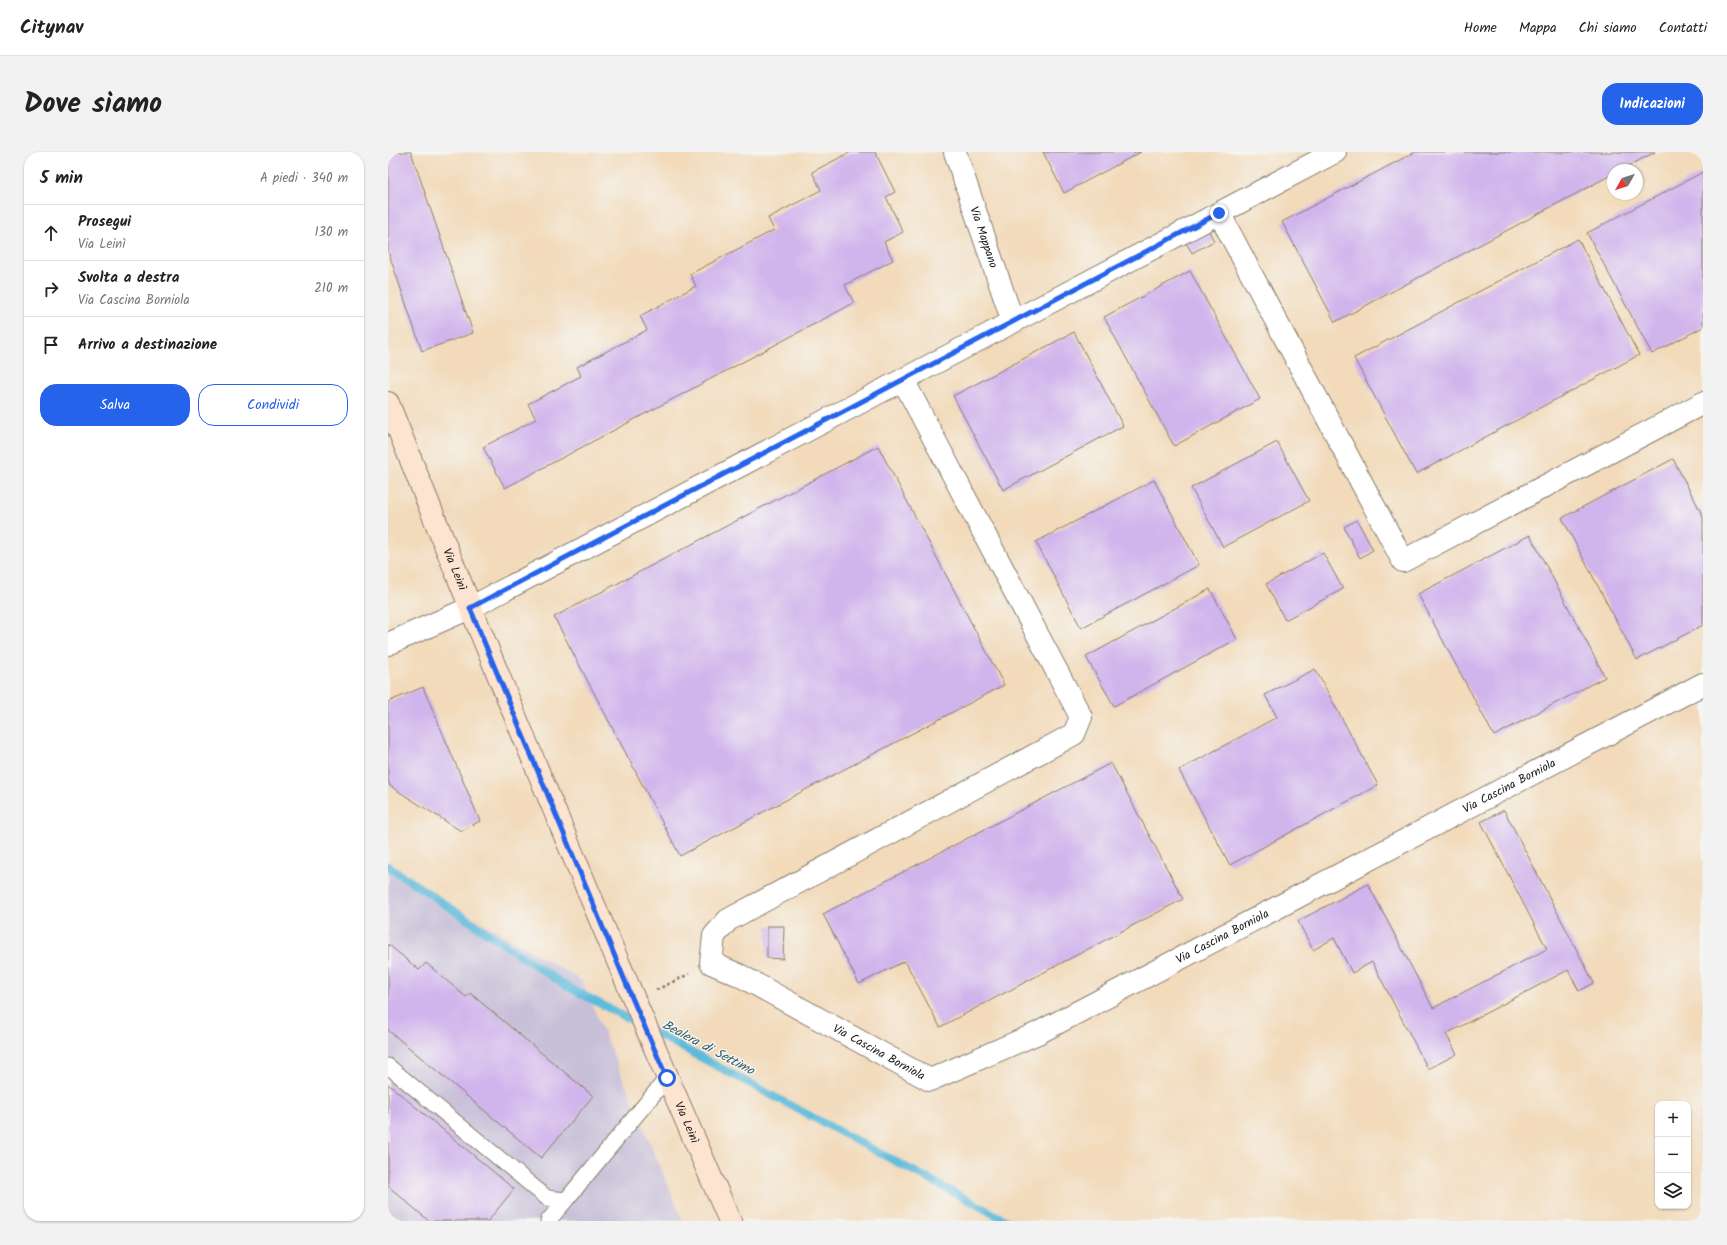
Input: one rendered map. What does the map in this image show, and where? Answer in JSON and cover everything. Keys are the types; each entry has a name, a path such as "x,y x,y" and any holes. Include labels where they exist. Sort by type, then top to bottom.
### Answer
{"street":[{"name":"Via Mappano","path":"955,152 1013,322"},
{"path":"388,644 470,608 1335,152"},
{"path":"1219,213 1403,561 1703,403"},
{"path":"711,963 714,936 728,920 1074,734 1081,717 903,380"},
{"name":"Via Leinì","path":"388,403 470,608 633,1000 730,1221"},
{"name":"Via Cascina Borniola","path":"711,963 739,975 930,1080 1038,1033 1703,684"}],"lane":[{"path":"388,1066 547,1198 566,1200"},
{"path":"548,1221 667,1078"}],"path":[{"path":"633,1000 711,963"}],"shaded area":[{"path":"388,867 582,981 683,1221 388,1221"}],"building":[{"path":"388,152 411,152 473,333 422,351 388,251"},
{"path":"851,152 875,152 895,192 886,197 903,232 884,242 893,260 845,285 854,303 505,488 483,447 536,419 528,404 581,376 577,367 647,330 640,316 696,286 690,274 774,230 768,218 821,190 812,172"},
{"path":"1043,152 1141,152 1064,193"},
{"path":"1415,152 1655,152 1632,164 1607,164 1607,177 1335,322 1282,222"},
{"path":"1703,172 1703,327 1652,354 1587,233"},
{"path":"1206,225 1214,241 1192,253 1183,238"},
{"path":"1578,239 1639,355 1416,474 1354,358"},
{"path":"1190,271 1260,399 1174,446 1104,317"},
{"path":"1074,332 1123,426 1003,490 953,396"},
{"path":"1277,442 1309,501 1223,547 1191,488"},
{"path":"878,446 1004,685 680,856 554,617"},
{"path":"1673,459 1703,516 1703,625 1637,660 1562,518"},
{"path":"1154,480 1199,565 1081,628 1036,542"},
{"path":"1357,520 1373,550 1360,558 1344,527"},
{"path":"1530,535 1605,677 1494,736 1418,594"},
{"path":"1323,553 1343,589 1285,620 1266,584"},
{"path":"1210,589 1237,639 1114,706 1086,657"},
{"path":"1315,669 1378,785 1230,865 1179,770 1277,717 1265,695"},
{"path":"423,687 480,821 461,831 390,786 388,780 388,702"},
{"path":"1111,763 1183,899 940,1027 905,961 859,984 823,914"},
{"path":"1504,810 1594,983 1579,991 1568,970 1446,1034 1457,1054 1428,1069 1372,962 1352,973 1334,938 1313,950 1298,921 1368,884 1433,1008 1547,949 1481,822"},
{"path":"767,926 784,926 783,959 767,958"},
{"path":"388,944 419,970 426,963 466,997 470,993 593,1096 541,1158 388,1030"},
{"path":"388,1084 514,1189 488,1221 429,1221 388,1186"}],"waterway":[{"name":"Bealera di Settimo","path":"388,866 566,986 639,1024"},
{"name":"Bealera di Settimo","path":"653,1032 1007,1221"}],"route":[{"path":"667,1078 633,1000 470,608 1219,213"}]}
